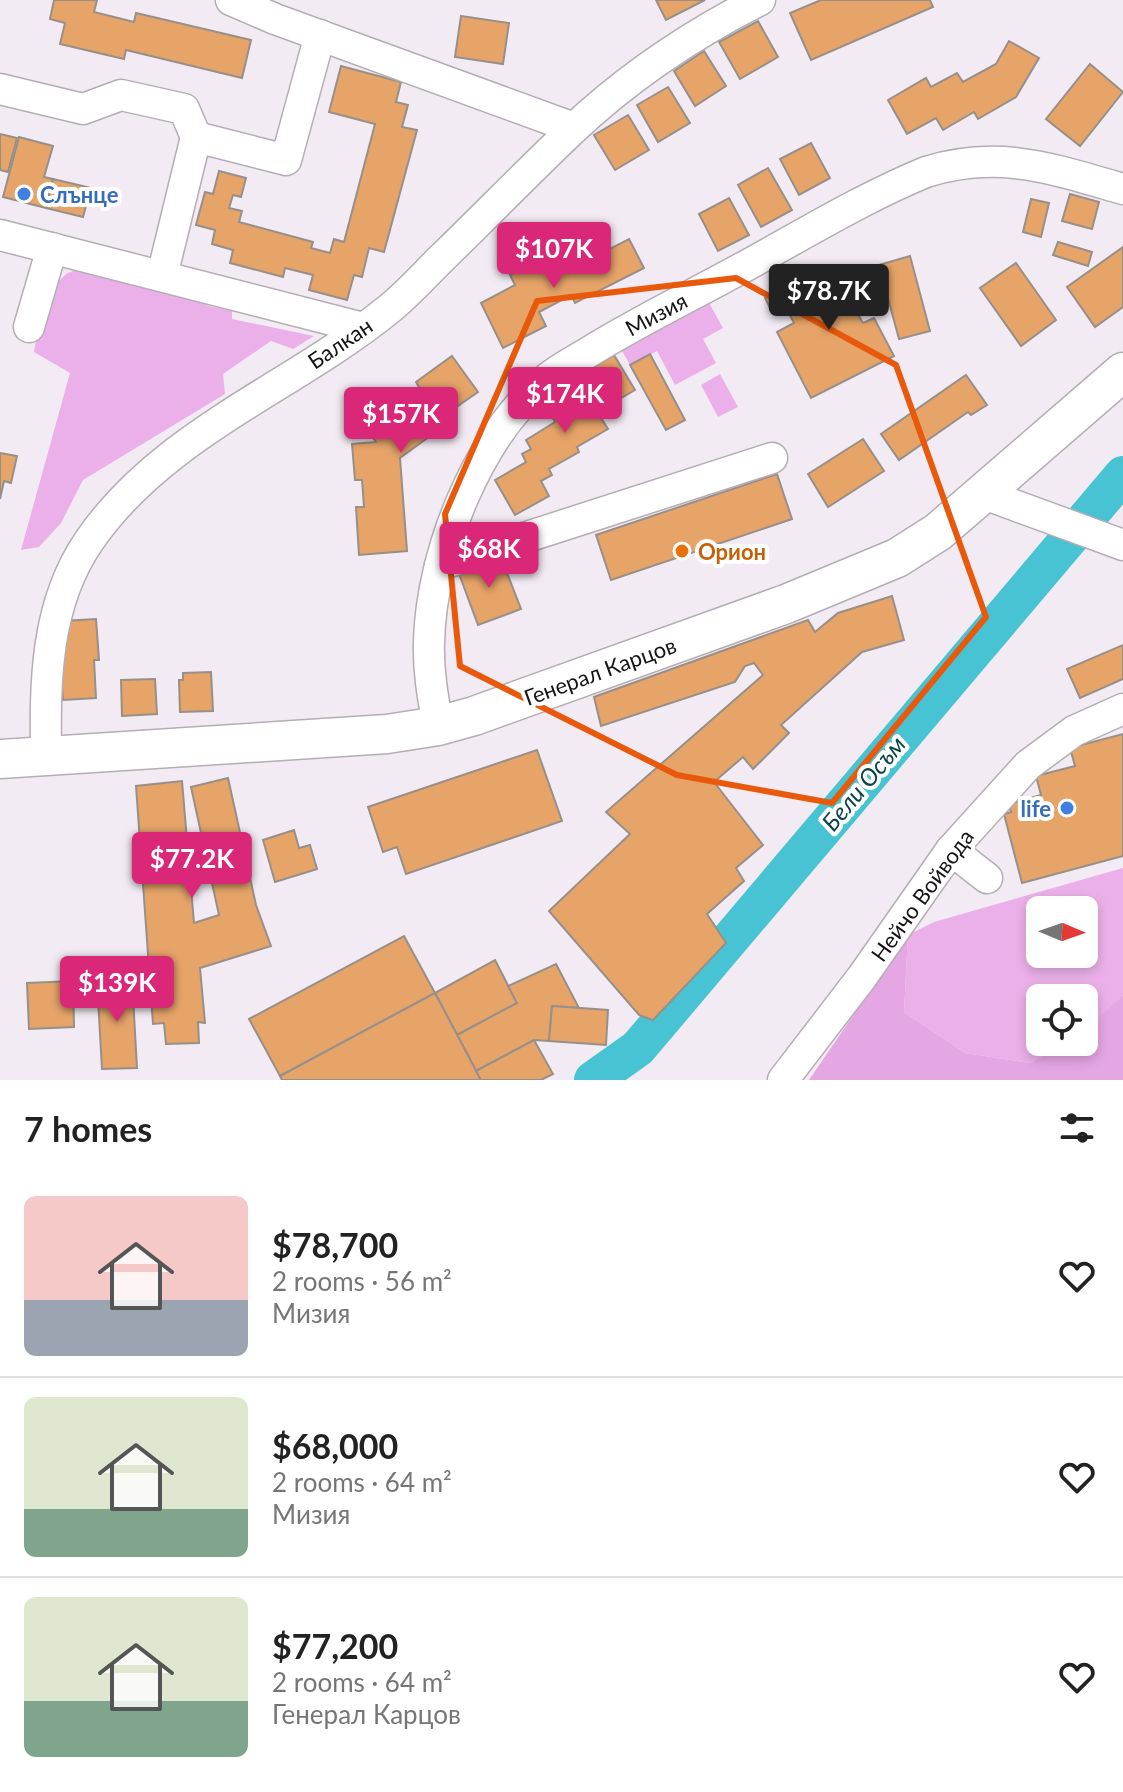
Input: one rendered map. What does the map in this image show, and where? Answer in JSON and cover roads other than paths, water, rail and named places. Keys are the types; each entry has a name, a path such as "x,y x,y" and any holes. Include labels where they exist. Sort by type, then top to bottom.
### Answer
{"main road":[{"name":"Генерал Карцов","path":"0,759 387,734 438,726 487,711 828,588 897,558 938,532 1123,372"}],"street":[{"path":"231,0 574,128"},
{"name":"Балкан","path":"46,757 47,671 56,615 74,565 103,522 143,479 363,328 406,294 574,128 622,88 684,43 760,0"},
{"path":"196,137 286,160 320,35"},
{"path":"0,89 83,109 121,95 184,109 196,137 162,276"},
{"name":"Мизия","path":"438,726 429,674 429,640 440,565 454,520 471,479 506,425 548,378 619,334 907,180 945,166 984,160 1022,162 1123,189"},
{"path":"0,235 363,328"},
{"path":"29,327 52,248"},
{"path":"440,565 772,458"},
{"path":"984,494 1123,545"},
{"name":"Нейчо Войвода","path":"783,1080 862,977 951,850 1028,765 1074,731 1123,709"},
{"path":"951,850 987,878"}],"waterway":[{"name":"Бели Осъм","path":"593,1080 638,1048 1123,475"}],"place":[{"name":"Слънце","path":"24,194"},
{"name":"Орион","path":"682,551"},
{"name":"life","path":"1067,808"}]}
